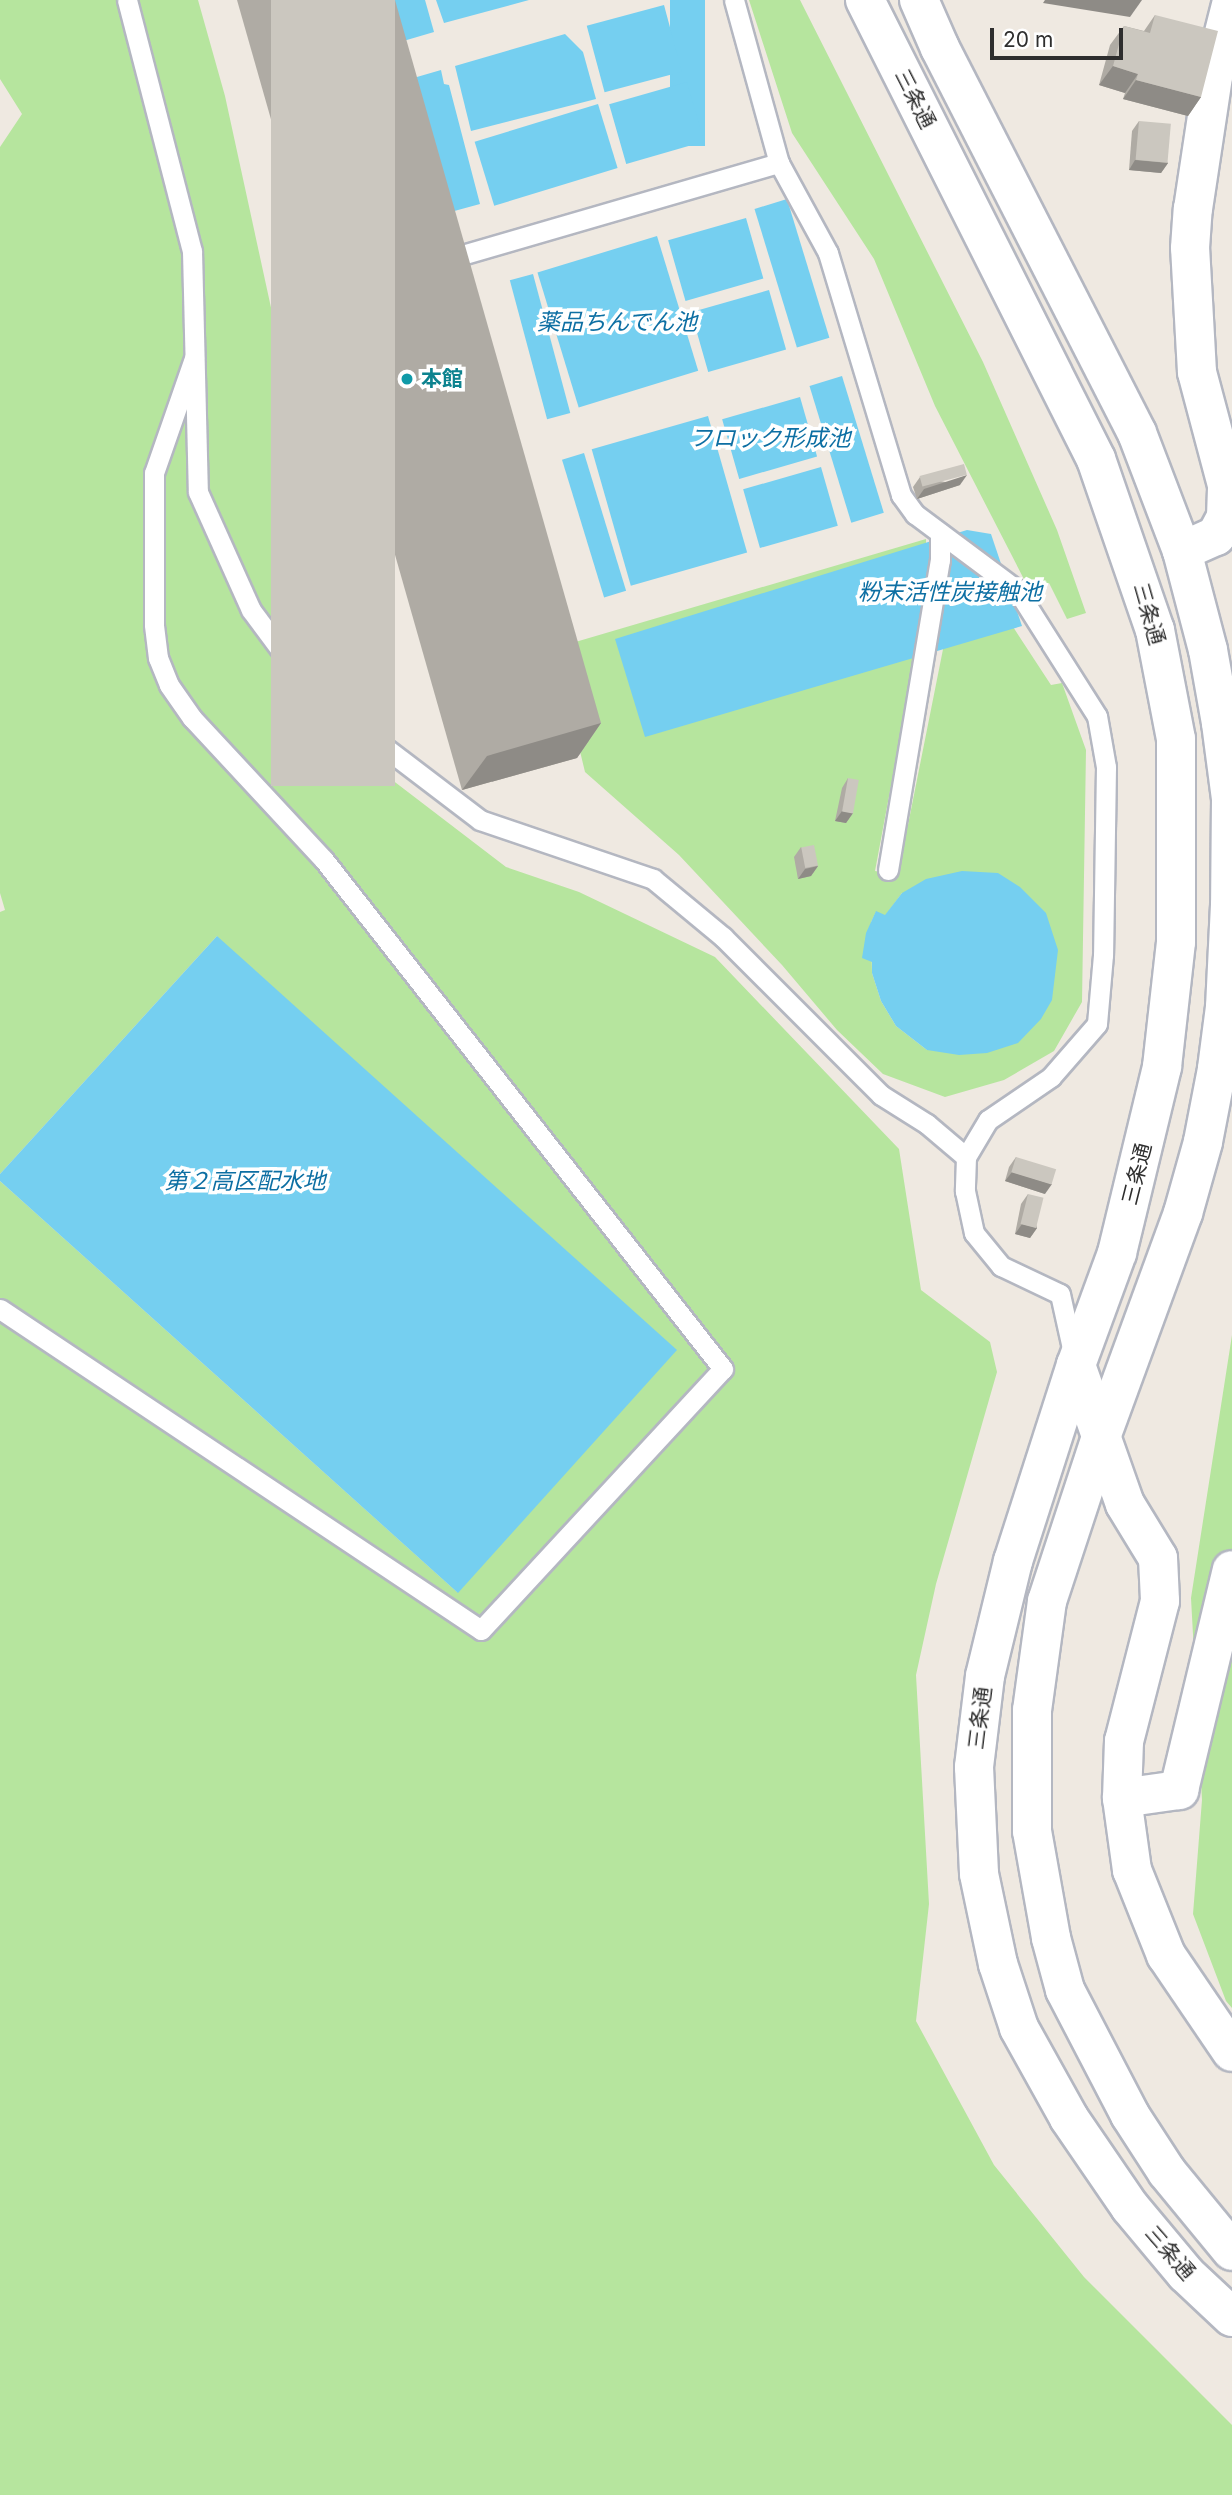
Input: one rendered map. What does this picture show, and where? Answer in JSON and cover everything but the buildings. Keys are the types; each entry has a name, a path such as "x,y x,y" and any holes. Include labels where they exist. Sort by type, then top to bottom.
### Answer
{"main road":[{"name":"三条通","path":"865,0 1096,459 1155,630 1176,739 1176,942 1162,1067 1117,1253 1076,1365 1013,1561 985,1676 974,1767 979,1874 998,1964 1019,2028 1069,2118 1130,2207 1186,2274 1232,2318"},
{"path":"919,0 1132,421 1182,551 1208,650 1231,799 1225,1007 1217,1069 1197,1166 1183,1213 1101,1437 1047,1601 1032,1710 1032,1831 1051,1938 1065,1990 1130,2115 1167,2172 1232,2251"},
{"path":"1182,551 1216,536 1226,517 1227,485 1197,372 1190,248 1192,209 1213,76 1232,1"},
{"path":"1076,1365 1125,1504 1158,1559 1160,1601 1124,1741 1122,1798 1132,1870 1166,1955 1232,2052"},
{"path":"1122,1798 1179,1790 1232,1570"}],"lane":[{"path":"127,0 192,251 198,492 251,610 312,692 480,820 653,878 723,937 881,1095 927,1124 967,1157"},
{"path":"734,0 779,163 828,254 901,495 915,514 1017,590 1097,716 1106,768 1103,955 1097,1024 1051,1077 988,1120 967,1157 965,1191 974,1233 1001,1266 1060,1294 1076,1365"},
{"path":"449,259 779,163"},
{"path":"0,1309 481,1630 723,1369 324,860 192,718 169,685 158,658 154,624 153,473 194,358"},
{"path":"888,870 940,560 940,533"}],"green space":[{"path":"0,0 198,0 225,96 370,763 506,867 579,892 715,957 899,1149 921,1290 990,1342 997,1372 936,1584 916,1675 929,1904 916,2021 994,2165 1084,2277 1232,2425 1232,2495 0,2495 0,1181 457,1592 217,936 0,1174 0,912 5,910 0,893 0,147 22,114 0,79"},
{"path":"749,0 800,0 983,362 1057,530 1086,613 1067,619 1049,583 1029,589 935,406 874,259 792,133"},
{"path":"926,539 926,599 875,871 898,875 958,574 1004,613 1051,685 1062,683 1086,750 1082,1002 1054,1051 1004,1080 945,1097 883,1074 837,1030 782,965 679,855 585,772 555,648","holes":["902,893 927,1050 896,1026 881,1001 872,973 871,922 876,912 885,916"]},
{"path":"1232,1335 1232,2008 1226,2001 1193,1914 1202,1800 1191,1598"}],"water":[{"path":"389,0 425,0 434,32 400,42"},
{"path":"436,0 529,0 444,23"},
{"path":"670,0 705,0 705,146 670,146"},
{"path":"664,5 682,72 605,92 587,26"},
{"path":"565,34 583,52 596,99 471,131 455,66"},
{"path":"441,70 444,84 449,85 480,204 447,213 410,79"},
{"path":"687,82 704,142 626,164 609,104"},
{"path":"598,104 618,168 494,206 475,142"},
{"path":"787,199 829,338 797,348 754,209"},
{"path":"746,218 763,279 686,301 668,240"},
{"name":"薬品ちんでん池","path":"657,236 698,371 579,407 537,273"},
{"path":"533,274 570,413 547,419 510,280"},
{"name":"フロック形成池","path":"769,290 786,350 708,372 691,312"},
{"path":"842,376 884,513 851,523 809,386"},
{"name":"フロック形成池","path":"800,397 817,457 739,479 722,419"},
{"path":"708,416 747,552 631,586 592,449"},
{"path":"584,453 626,591 604,597 562,460"},
{"name":"フロック形成池","path":"821,467 838,526 760,548 743,489"},
{"name":"粉末活性炭接触池","path":"967,530 991,534 1022,626 645,737 615,639"},
{"path":"962,871 998,873 1020,887 1046,913 1058,950 1052,1000 1041,1019 1018,1043 987,1053 959,1055 927,1050 896,1026 881,1001 872,973 872,962 862,958 866,933 876,911 885,915 902,893 926,879"},
{"name":"第２高区配水地","path":"217,936 677,1350 458,1593 0,1181 0,1174"}],"place":[{"name":"本館","path":"407,379"}]}
